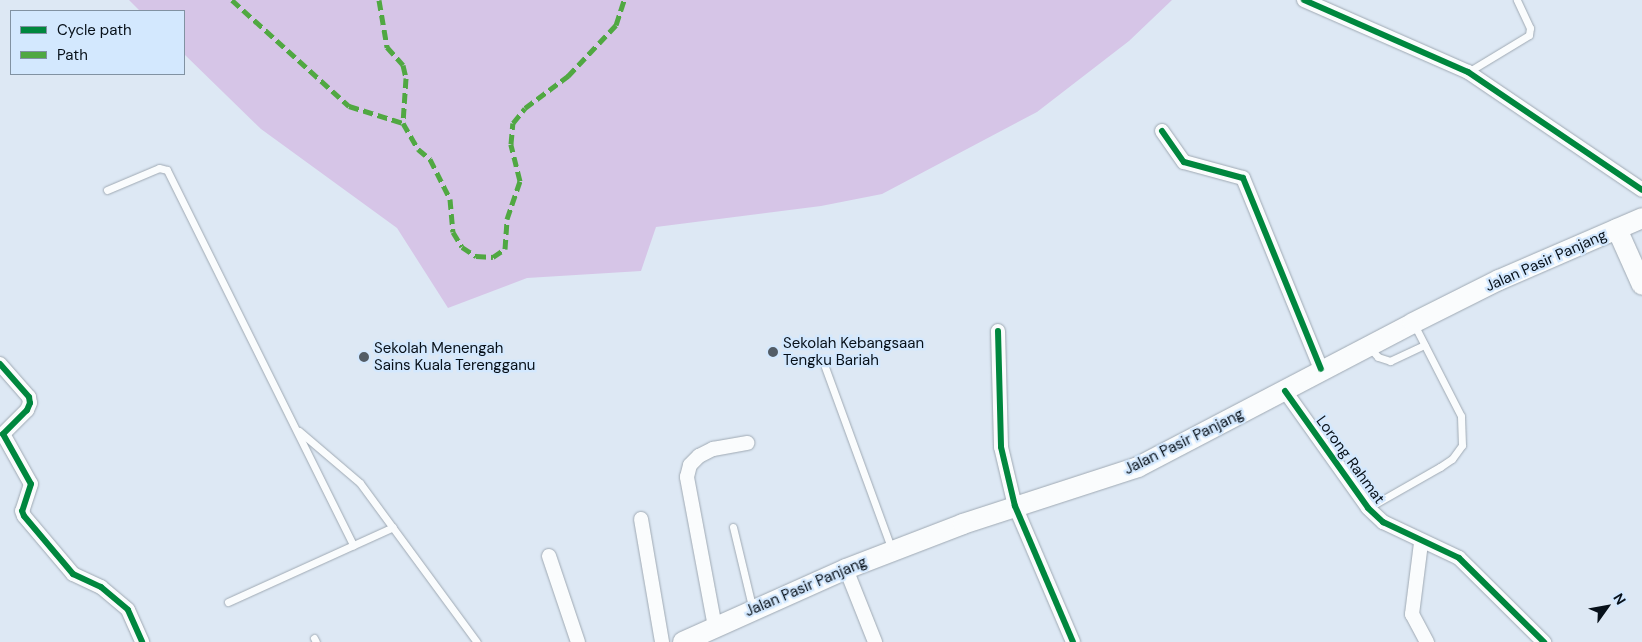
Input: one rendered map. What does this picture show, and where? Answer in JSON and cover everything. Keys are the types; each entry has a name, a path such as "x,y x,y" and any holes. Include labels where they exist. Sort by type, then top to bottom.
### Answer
{"main road":[{"name":"Jalan Pasir Panjang","path":"683,642 846,569 892,551 1015,506 1138,468 1285,391 1321,369 1413,323 1642,218"},
{"path":"1617,229 1642,285"}],"street":[{"path":"1304,0 1468,72 1642,190"},
{"path":"1162,131 1184,162 1243,178 1321,369"},
{"path":"998,331 1001,447 1015,506 1073,642"},
{"path":"0,364 29,397 30,403 27,410 3,434 31,484 22,511 24,516 73,574 101,587 128,610 142,642"},
{"name":"Lorong Rahmat","path":"1285,391 1368,508 1383,522 1421,543 1446,550 1459,558 1544,642"},
{"path":"716,627 687,477 690,466 700,456 713,448 747,444"},
{"path":"641,519 662,642"},
{"path":"1421,543 1412,614 1427,642"},
{"path":"549,556 578,642"},
{"path":"846,569 876,642"}],"lane":[{"path":"1468,72 1529,36 1530,28 1517,0"},
{"path":"107,190 159,168 167,170 353,545"},
{"path":"1368,508 1446,463 1462,445 1461,416 1413,323"},
{"path":"1368,346 1378,357 1390,361 1425,345"},
{"path":"826,367 892,551"},
{"path":"296,429 360,483 477,642"},
{"path":"228,602 393,527"},
{"path":"733,527 753,610"}],"shaded area":[{"path":"129,0 1172,0 1129,41 1037,112 882,194 821,206 656,227 641,271 527,278 448,308 397,228 261,129 185,55 185,10 139,10"}],"marked path":[{"path":"232,0 349,106 403,123"},
{"path":"379,0 387,47 403,65 406,78 403,123 418,149 430,159 450,199 453,232 462,247 476,256 493,257 505,249 507,219 520,181 511,144 513,123 525,108 568,76 616,25 624,0"}],"cycle path":[{"path":"1304,0 1468,72 1642,190"},
{"path":"1162,131 1184,162 1243,178 1321,369"},
{"path":"998,331 1001,447 1015,506 1073,642"},
{"path":"0,364 29,397 30,403 27,410 3,434 31,484 22,511 24,516 73,574 101,587 128,610 142,642"},
{"path":"1285,391 1368,508 1383,522 1459,558 1544,642"}],"place":[{"name":"Sekolah Kebangsaan Tengku Bariah","path":"773,352"},
{"name":"Sekolah Menengah Sains Kuala Terengganu","path":"364,357"}]}
